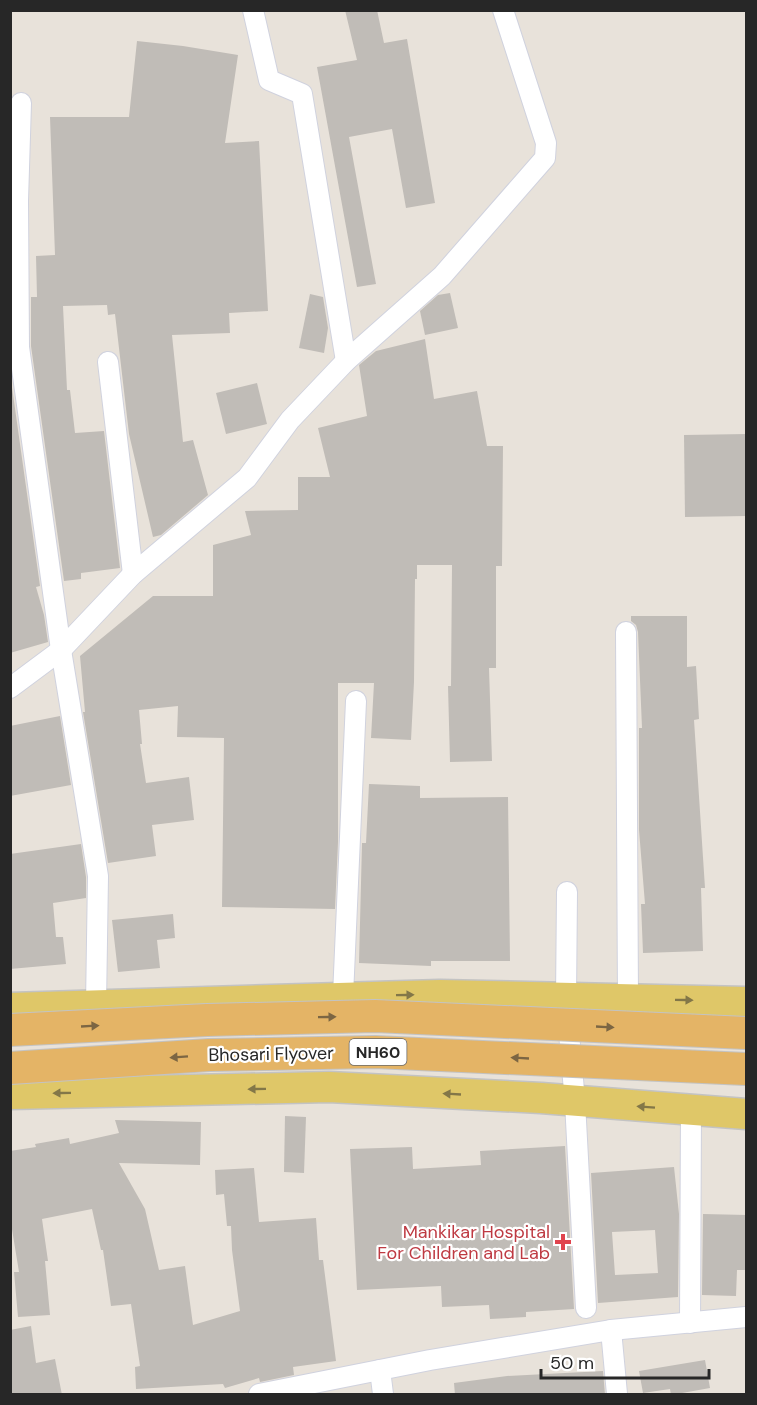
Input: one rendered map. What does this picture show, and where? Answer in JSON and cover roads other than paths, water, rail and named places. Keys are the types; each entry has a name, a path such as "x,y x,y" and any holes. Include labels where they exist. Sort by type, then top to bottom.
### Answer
{"highway":[{"name":"Bhosari Flyover","path":"10,1030 207,1020 375,1016 747,1034"},
{"name":"Bhosari Flyover","path":"10,1068 209,1055 375,1052 747,1069"}],"main road":[{"path":"10,1008 343,996 440,995 747,1002"},
{"path":"10,1094 329,1087 541,1098 747,1114"}],"street":[{"path":"253,10 268,80 303,94 346,361"},
{"path":"10,688 61,650 133,574 247,478 290,420 346,361 442,276 545,158 546,143 503,10"},
{"path":"21,103 14,200 15,346 98,876 96,1005"},
{"path":"108,362 133,574"},
{"path":"626,632 628,999"},
{"path":"343,996 356,701"},
{"path":"567,892 566,999 586,1308"},
{"path":"690,1323 691,1110"},
{"path":"259,1395 380,1370 610,1330 747,1317"},
{"path":"610,1330 617,1395"},
{"path":"380,1370 383,1395"}],"place":[{"name":"Mankikar Hospital For Children and Lab","path":"563,1242"}]}
